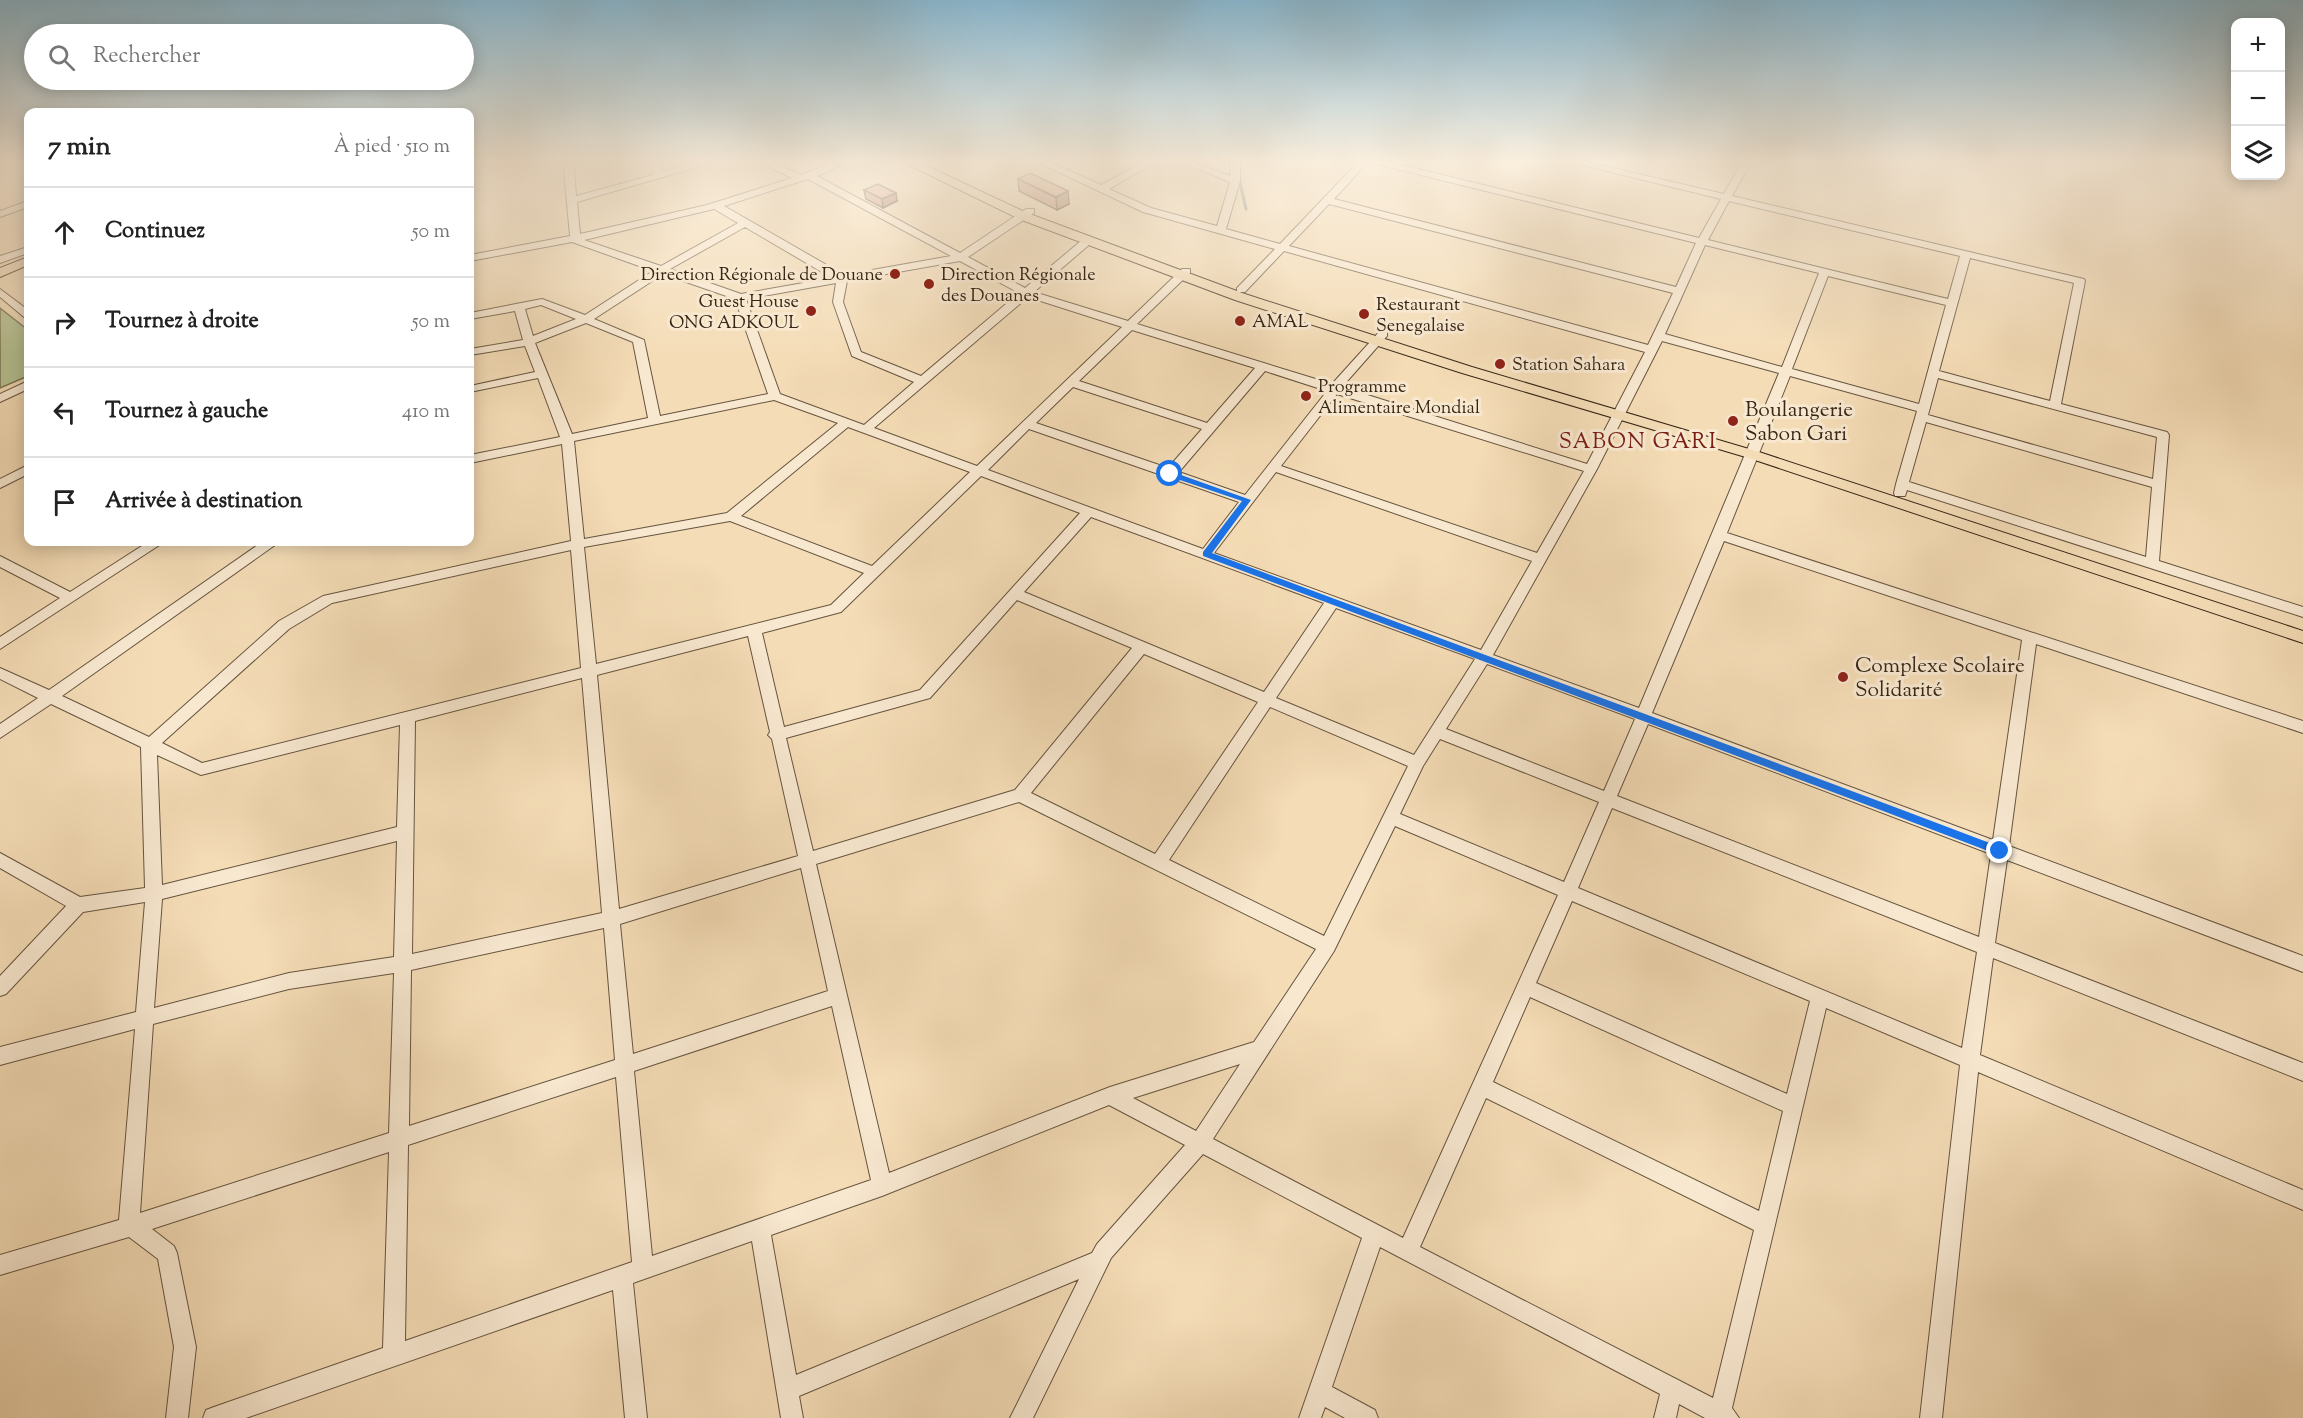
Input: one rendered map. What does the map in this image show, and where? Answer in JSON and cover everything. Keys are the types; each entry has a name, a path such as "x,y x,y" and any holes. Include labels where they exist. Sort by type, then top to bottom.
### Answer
{"main road":[{"path":"1051,225 1086,242 1469,366 1756,451 1901,489 1972,521 2303,637"},
{"path":"1056,225 1184,274 1241,290 1272,303"},
{"path":"0,267 24,258"},
{"path":"0,273 24,263"},
{"path":"1756,451 2303,626"}],"street":[{"path":"574,225 575,240"},
{"path":"474,257 575,240 636,225"},
{"path":"474,351 529,342 586,319 663,269 741,225"},
{"path":"749,225 842,279"},
{"path":"897,225 1026,293 1591,469"},
{"path":"575,240 740,297 960,258 1010,225"},
{"path":"1203,225 1652,350"},
{"path":"1221,230 1222,225"},
{"path":"1241,290 1302,225"},
{"path":"1424,225 1679,291"},
{"path":"1642,225 1952,303"},
{"path":"1021,1418 1104,1251 1199,1144 1328,946 1417,763 1484,659 1591,469 1652,350 1711,225"},
{"path":"1842,225 2080,281 2055,406"},
{"path":"866,429 1086,242"},
{"path":"0,260 24,251"},
{"path":"1966,254 1901,489 2152,563 2303,612"},
{"path":"1407,1251 1570,891 1756,451 1824,271"},
{"path":"0,673 47,698 201,769 836,609 1069,382 1184,274"},
{"path":"842,279 838,302 856,354 922,381"},
{"path":"0,292 24,311"},
{"path":"740,297 775,396"},
{"path":"474,315 542,302 638,340 655,421"},
{"path":"519,307 529,342 568,440 643,1269"},
{"path":"1658,336 1786,372 2159,485"},
{"path":"1206,554 1334,388 1380,338"},
{"path":"1170,474 1263,366"},
{"path":"1933,373 2163,435 2152,563"},
{"path":"474,388 542,374"},
{"path":"1069,382 1210,428"},
{"path":"0,398 24,387"},
{"path":"474,458 775,396 1333,601 1484,659 1644,716 2303,964"},
{"path":"149,746 284,625 328,599 578,544 731,517 847,422"},
{"path":"1026,424 1247,500"},
{"path":"1273,467 1541,559"},
{"path":"0,484 24,471"},
{"path":"16,476 24,479"},
{"path":"776,735 925,694 1089,511"},
{"path":"731,517 874,572"},
{"path":"1720,534 2303,727"},
{"path":"0,644 151,546"},
{"path":"0,732 264,546"},
{"path":"0,561 72,598"},
{"path":"1014,593 1417,763"},
{"path":"1158,863 1333,601"},
{"path":"754,630 776,735 882,1186"},
{"path":"1931,1418 1970,1060 2030,637"},
{"path":"0,1056 289,981 402,964 611,919 1020,795 1141,647"},
{"path":"393,1356 408,717"},
{"path":"1437,732 2303,1071"},
{"path":"129,1226 154,894 149,746"},
{"path":"1020,795 1328,946"},
{"path":"1391,817 2303,1200"},
{"path":"0,860 78,905 154,894 406,832"},
{"path":"0,988 78,905"},
{"path":"1527,987 1794,1107"},
{"path":"0,1265 99,1237 837,996"},
{"path":"1110,1096 1724,1416 1820,996"},
{"path":"214,1418 882,1186 1110,1096 1260,1048"},
{"path":"1482,1086 1766,1225"},
{"path":"129,1226 167,1253 185,1347 177,1418"},
{"path":"759,1229 792,1418"},
{"path":"1310,1418 1374,1234"},
{"path":"787,1390 1100,1260"},
{"path":"622,1277 636,1418"},
{"path":"1665,1418 1672,1388"},
{"path":"1319,1392 1367,1418"}],"green space":[{"path":"0,308 24,327 24,378 0,388"}],"place":[{"name":"Direction Régionale de Douane","path":"895,274"},
{"name":"Direction Régionale des Douanes","path":"929,284"},
{"name":"Guest House ONG ADKOUL","path":"811,311"},
{"name":"Restaurant Senegalaise","path":"1364,314"},
{"name":"AMAL","path":"1240,321"},
{"name":"Station Sahara","path":"1500,364"},
{"name":"Programme Alimentaire Mondial","path":"1306,396"},
{"name":"Boulangerie Sabon Gari","path":"1733,421"},
{"name":"Complexe Scolaire Solidarité","path":"1843,677"}],"district":[{"name":"SABON GARI","path":"1638,440"}],"route":[{"path":"1170,474 1247,500 1206,554 2000,851"}]}
